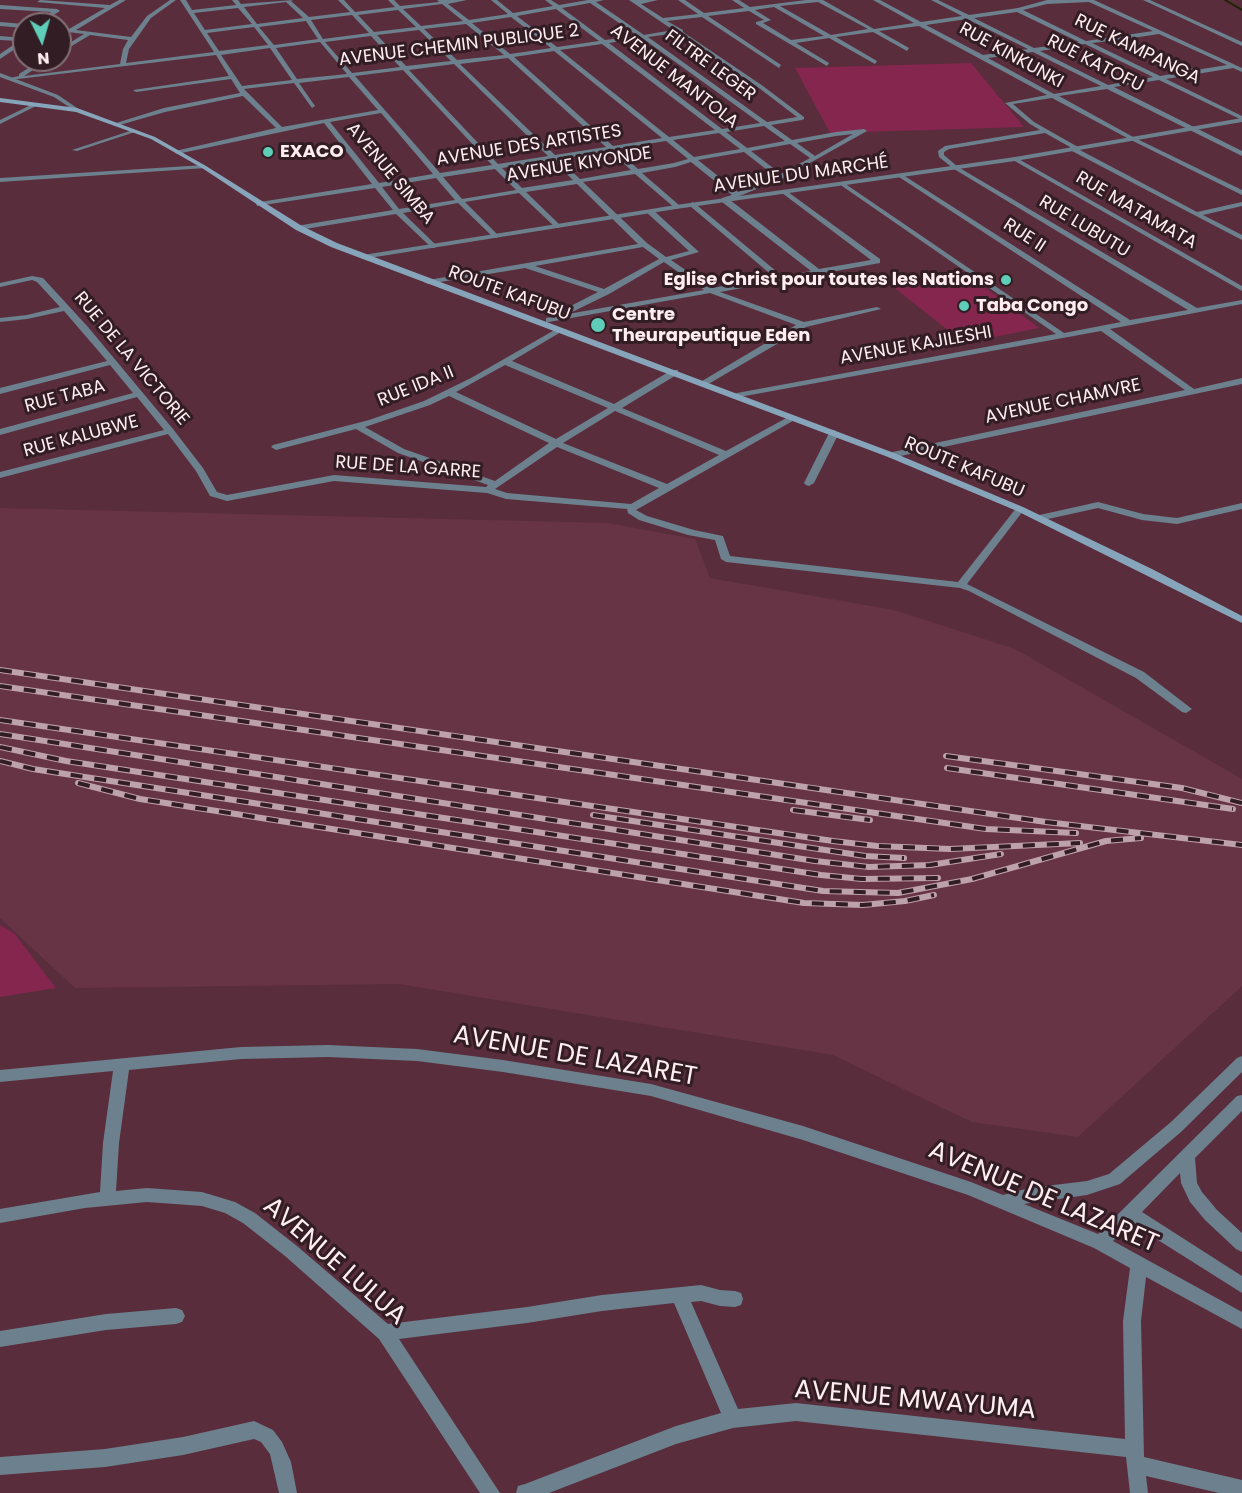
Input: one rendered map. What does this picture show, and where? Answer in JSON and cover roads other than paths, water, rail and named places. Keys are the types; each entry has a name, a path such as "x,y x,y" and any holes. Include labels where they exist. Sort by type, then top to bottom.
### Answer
{"main road":[{"name":"ROUTE KAFUBU","path":"0,100 77,110 135,131 204,167 299,228 363,258 545,321 558,330 705,383 1020,508 1242,620"}],"street":[{"path":"14,8 28,0"},
{"path":"0,7 57,11 75,0"},
{"path":"72,29 123,0"},
{"path":"123,65 126,49 132,39 149,17 173,0"},
{"path":"183,0 242,91 281,129"},
{"path":"235,0 271,45 312,106"},
{"path":"191,12 288,0 308,20 321,40 440,175 459,200 494,236"},
{"path":"341,0 496,166 556,226"},
{"path":"391,0 644,245 711,291 803,325"},
{"path":"204,32 464,0"},
{"path":"494,0 516,15 737,195"},
{"name":"AVENUE MANTOLA","path":"548,0 781,177"},
{"path":"15,78 469,22 601,0"},
{"path":"634,1 655,0"},
{"path":"681,0 779,66"},
{"path":"735,0 768,20 759,24 827,64"},
{"path":"765,0 875,62"},
{"path":"662,20 818,0 907,49"},
{"name":"RUE KINKUNKI","path":"876,0 1133,139 1242,193"},
{"name":"RUE KATOFU","path":"934,0 1242,154"},
{"path":"791,42 1018,10 1048,2 1091,0 1242,70"},
{"path":"1146,0 1242,44"},
{"name":"FILTRE LEGER","path":"589,1 644,37 814,159"},
{"path":"634,1 681,31"},
{"path":"40,2 111,7"},
{"path":"442,2 509,56 638,170 676,207"},
{"name":"RUE KAMPANGA","path":"1018,10 1242,119"},
{"path":"72,30 132,39"},
{"name":"AVENUE CHEMIN PUBLIQUE 2","path":"116,124 242,91 297,82 557,50 681,31"},
{"name":"AVENUE DES ARTISTES","path":"260,204 802,118 762,87 681,31"},
{"path":"983,57 1160,32"},
{"path":"72,44 90,33"},
{"path":"1119,38 1195,72"},
{"path":"1233,66 1008,103 1045,131 1074,149 1242,238"},
{"path":"15,78 25,72"},
{"path":"0,75 15,78 56,96 77,110"},
{"path":"136,90 233,78"},
{"path":"0,122 37,104"},
{"path":"177,152 281,129 382,111"},
{"name":"AVENUE DU MARCHÉ","path":"363,258 693,204 1015,159 1242,119"},
{"name":"AVENUE SIMBA","path":"326,121 397,211 432,246"},
{"path":"75,150 135,131"},
{"name":"AVENUE KIYONDE","path":"299,228 864,131 814,159"},
{"path":"956,168 941,156 943,149 1045,131"},
{"path":"814,159 781,177 725,200 818,272"},
{"name":"RUE MATAMATA","path":"1015,159 1242,289"},
{"path":"180,168 192,160"},
{"path":"0,180 204,167"},
{"name":"RUE LUBUTU","path":"956,168 1196,311"},
{"name":"RUE II","path":"900,176 1130,324"},
{"path":"844,184 1064,336"},
{"path":"545,321 877,261 786,192"},
{"path":"693,204 780,278"},
{"path":"1196,214 1242,204"},
{"path":"545,321 606,292 665,259 694,253 695,250 649,211"},
{"path":"428,282 644,245"},
{"path":"525,265 606,292"},
{"name":"RUE DE LA VICTORIE","path":"0,285 37,278 170,430 216,495"},
{"name":"AVENUE KAJILESHI","path":"737,396 1242,302"},
{"path":"0,320 27,318 65,308"},
{"path":"705,383 803,325 877,309"},
{"path":"1104,329 1193,392"},
{"name":"RUE IDA II","path":"276,447 398,414 450,393 558,330"},
{"path":"0,391 112,362"},
{"path":"506,362 727,455"},
{"name":"RUE DE LA GARRE","path":"216,495 239,496 280,490 310,481 341,478 456,489 493,487 556,443 675,372"},
{"name":"AVENUE CHAMVRE","path":"891,455 1242,381"},
{"path":"450,393 556,443 667,488"},
{"name":"RUE TABA","path":"0,432 138,394"},
{"path":"357,426 401,451 493,487 506,496 633,507 793,418"},
{"name":"RUE KALUBWE","path":"0,475 170,430"},
{"path":"810,483 834,434"},
{"path":"1039,518 1098,505 1143,517 1177,521 1242,506"},
{"path":"633,507 631,510 643,518 692,533 719,538 726,559 961,585 996,599 1140,675 1186,710"},
{"path":"961,585 1020,508"},
{"name":"AVENUE DE LAZARET","path":"0,1076 241,1053 328,1051 417,1055 651,1090 803,1133 1003,1202 1100,1243 1242,1321"},
{"path":"1003,1202 1029,1195 1087,1188 1114,1179 1176,1127 1242,1062"},
{"path":"108,1199 111,1143 122,1063"},
{"path":"1100,1243 1242,1101"},
{"path":"1187,1158 1189,1183 1196,1197 1211,1215 1242,1244"},
{"name":"AVENUE LULUA","path":"0,1216 43,1207 147,1195 202,1199 229,1207 262,1227 385,1334 490,1493"},
{"path":"1131,1214 1242,1285"},
{"path":"1139,1263 1132,1321 1135,1457 1139,1493"},
{"path":"385,1334 602,1303 679,1295 701,1293 735,1299"},
{"path":"679,1295 733,1419"},
{"path":"0,1339 106,1322 176,1317"},
{"name":"AVENUE MWAYUMA","path":"525,1493 676,1435 733,1419 796,1412 1135,1457 1242,1489"},
{"path":"0,1466 105,1458 183,1446 254,1430 267,1436 276,1448 282,1462 288,1493"}],"waterway":[{"path":"1225,0 1242,10"}],"railway":[{"path":"0,670 1046,822 1242,845"},
{"path":"0,686 986,829 1076,833"},
{"path":"0,720 833,841 877,846 950,849 1080,843"},
{"path":"0,734 815,861 869,867 930,865 1001,854"},
{"path":"0,747 66,761 821,875 862,879 938,878"},
{"path":"946,756 1182,788 1242,803"},
{"path":"0,761 33,769 823,891 898,893 972,879 1106,841 1141,838"},
{"path":"947,768 1233,809"},
{"path":"78,783 140,799 804,903 863,905 905,901 934,895"},
{"path":"793,810 870,820"},
{"path":"593,815 865,856 904,858"}],"place":[{"name":"EXACO","path":"268,152"},
{"name":"Eglise Christ pour toutes les Nations","path":"1006,280"},
{"name":"Taba Congo","path":"964,306"},
{"name":"Centre Theurapeutique Eden","path":"598,325"}]}
